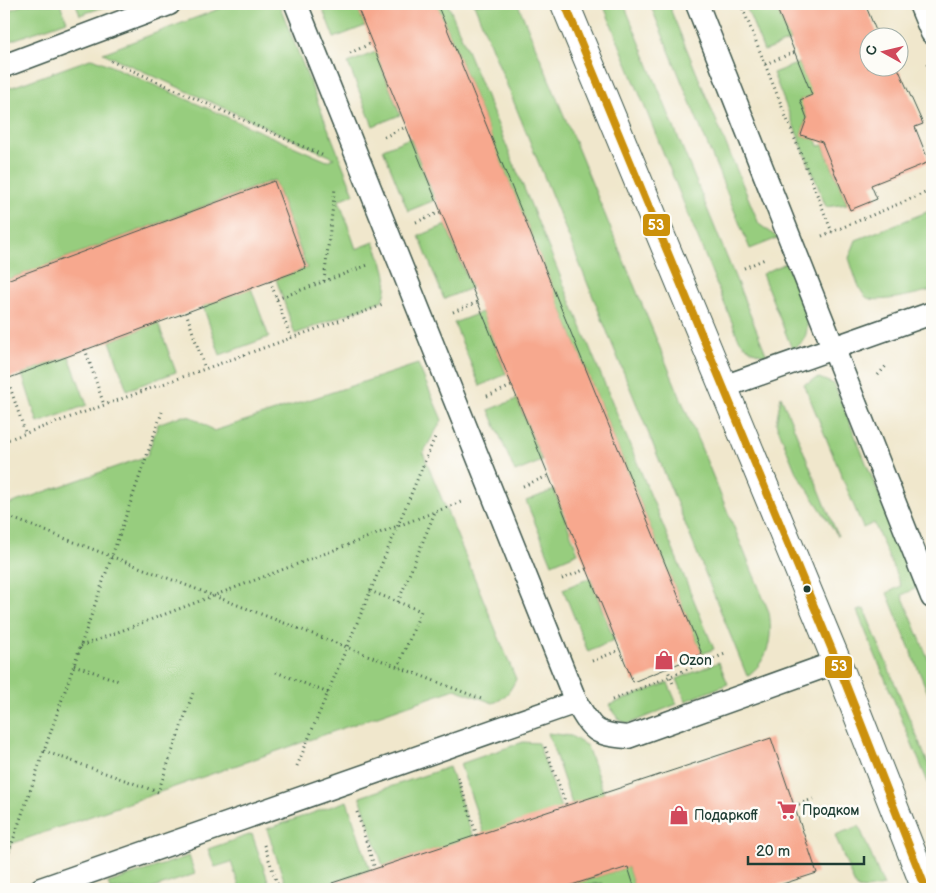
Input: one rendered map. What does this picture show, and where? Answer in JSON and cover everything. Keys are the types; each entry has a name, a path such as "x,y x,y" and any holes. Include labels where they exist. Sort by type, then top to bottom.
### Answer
{"street":[{"path":"565,4 837,662 926,889"}],"lane":[{"path":"4,66 169,4"},
{"path":"296,4 576,702 587,722 602,735 628,737 837,662"},
{"path":"696,4 932,597"},
{"path":"920,4 932,33"},
{"path":"723,387 932,313"},
{"path":"41,889 576,702"}],"path":[{"path":"741,4 832,232"},
{"path":"68,42 364,174"},
{"path":"348,54 372,43"},
{"path":"765,64 795,52"},
{"path":"383,137 406,127"},
{"path":"324,282 337,162"},
{"path":"794,247 932,190"},
{"path":"409,225 441,212"},
{"path":"277,299 396,254"},
{"path":"270,281 291,338"},
{"path":"4,440 412,294"},
{"path":"445,315 478,302"},
{"path":"186,312 205,369"},
{"path":"85,349 104,404"},
{"path":"7,378 25,433"},
{"path":"480,400 512,386"},
{"path":"4,866 162,412"},
{"path":"281,805 438,429"},
{"path":"516,489 548,476"},
{"path":"80,646 491,490"},
{"path":"398,602 435,512"},
{"path":"4,515 530,718"},
{"path":"554,582 586,569"},
{"path":"370,591 421,611 398,667"},
{"path":"586,664 620,650"},
{"path":"74,665 119,682"},
{"path":"667,668 670,676"},
{"path":"276,672 328,693"},
{"path":"44,751 158,792 194,690"},
{"path":"456,770 478,836"},
{"path":"794,806 813,799"},
{"path":"354,805 375,869"},
{"path":"261,836 279,889"}],"green space":[{"path":"26,4 60,4 67,21 4,43 4,12"},
{"path":"76,4 113,4 80,15"},
{"path":"232,4 279,4 354,194 339,200 356,249 374,242 383,264 387,285 383,300 295,334 276,279 307,268 274,180 4,281 4,90 93,58 327,161 334,158 103,53"},
{"path":"321,4 356,4 365,26 334,38"},
{"path":"437,4 448,4 714,649 702,654"},
{"path":"474,4 518,4 769,612 770,639 768,648 760,663 747,676"},
{"path":"603,4 624,4 767,356 750,350 738,337"},
{"path":"650,4 673,4 671,11 759,224 778,238 750,249"},
{"path":"745,4 765,4 767,10 776,7 790,41 764,51"},
{"path":"376,52 400,115 373,126 348,63"},
{"path":"799,63 813,95 800,100 807,118 801,135 817,140 819,146 823,145 847,204 826,207 773,73"},
{"path":"410,138 435,200 408,211 383,149"},
{"path":"932,210 932,290 888,299 878,300 866,297 858,285 849,258 856,240"},
{"path":"446,225 471,288 444,299 419,236"},
{"path":"786,263 801,296 807,322 806,333 802,342 792,349 762,274"},
{"path":"251,288 269,337 220,355 203,306"},
{"path":"482,312 506,374 480,386 454,323"},
{"path":"158,323 176,372 127,390 110,341"},
{"path":"69,356 87,405 38,423 22,374"},
{"path":"418,364 442,420 423,453 516,679 507,694 493,703 455,689 11,844 4,866 4,506 147,456 158,424 176,417 188,416 214,431"},
{"path":"819,378 834,384 917,588 902,595 932,668 932,703 887,593 901,586 874,523 863,528 804,384"},
{"path":"781,396 838,536 795,470 776,423"},
{"path":"517,399 542,461 515,472 489,410"},
{"path":"554,490 578,553 552,564 526,501"},
{"path":"590,578 614,640 588,652 563,589"},
{"path":"864,609 932,773 932,792 857,611"},
{"path":"719,662 728,684 686,701 677,679"},
{"path":"668,683 677,704 628,724 618,719 609,705"},
{"path":"548,733 571,736 587,746 604,794 572,804"},
{"path":"523,742 538,743 561,808 484,834 460,764"},
{"path":"449,767 473,837 383,866 360,797"},
{"path":"347,801 370,870 313,889 287,889 267,829"},
{"path":"859,826 884,886 866,889 856,888 835,835"},
{"path":"252,834 271,889 240,889 231,862 215,867 208,849"},
{"path":"189,856 195,874 151,889 110,889 108,883"},
{"path":"628,867 634,886 625,889 559,889"},
{"path":"602,883 607,889 570,889 584,885"}],"building":[{"path":"356,4 437,4 702,654 633,682"},
{"path":"775,4 865,4 875,28 858,28 858,78 902,78 923,124 915,127 929,162 871,185 877,199 850,210 822,142 801,135 807,118 800,100 812,95"},
{"path":"274,181 306,268 4,380 4,281"},
{"path":"771,738 817,873 767,889 635,889 628,867 559,889 333,889 332,883"}],"transit line":[{"name":"53","path":"565,4 837,662 926,889"}],"place":[{"name":"Ozon","path":"664,660"},
{"name":"Продком","path":"787,810"},
{"name":"Подаркоff","path":"679,815"}]}
